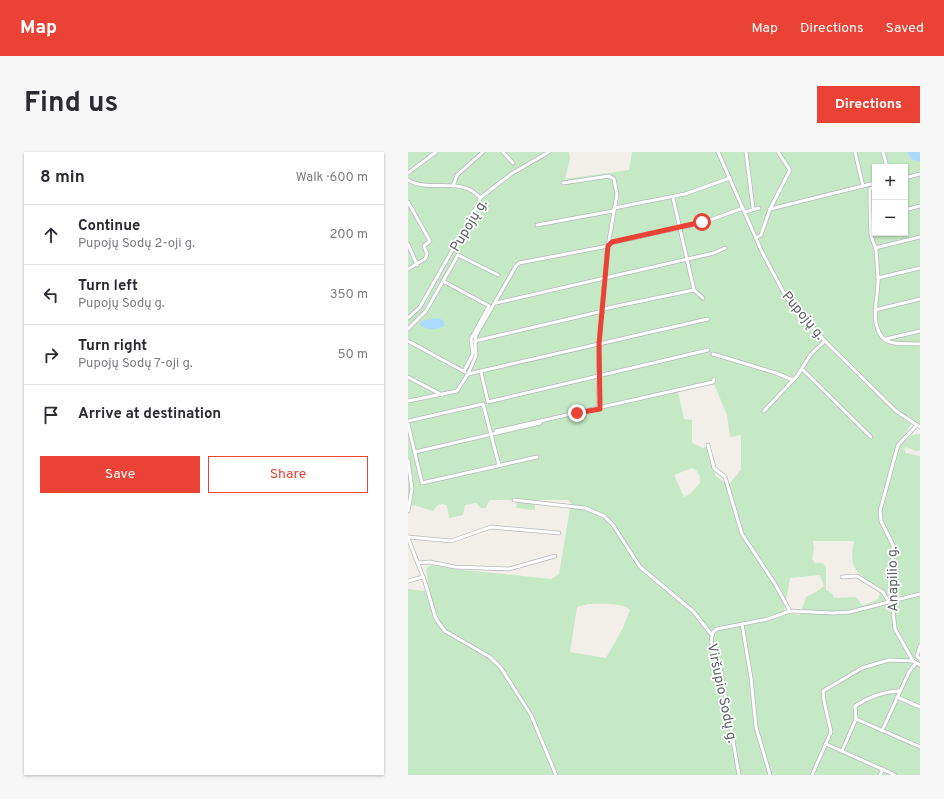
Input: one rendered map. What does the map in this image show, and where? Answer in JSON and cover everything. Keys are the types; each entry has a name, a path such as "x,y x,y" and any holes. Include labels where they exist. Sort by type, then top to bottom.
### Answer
{"street":[{"path":"408,173 436,152"},
{"path":"453,186 457,175 483,152"},
{"path":"503,152 513,163"},
{"name":"Pupojų g.","path":"408,318 420,307 479,203 480,198 511,174 549,152"},
{"name":"Pupojų g.","path":"718,152 756,238 786,297 825,341 896,412 918,426"},
{"path":"746,152 753,208"},
{"path":"756,238 761,234 770,208 790,170 778,152"},
{"path":"855,152 863,186"},
{"path":"884,152 886,164"},
{"path":"908,177 920,174"},
{"path":"563,183 612,176 618,189 609,244 599,344 598,376 600,409"},
{"path":"537,225 673,198 730,178"},
{"path":"408,180 421,185 453,186 469,189 480,198"},
{"path":"770,208 872,184"},
{"path":"872,187 870,189 870,219 878,278 876,323 884,340 895,343 920,344"},
{"path":"673,198 694,290 703,298"},
{"path":"408,202 430,241 424,246 426,258 417,265 408,269"},
{"path":"908,209 920,206"},
{"path":"408,401 458,391 468,374 476,354 475,341 513,269 519,263 679,228 743,208"},
{"path":"745,212 753,208 759,208"},
{"path":"875,248 920,237"},
{"path":"408,244 417,265"},
{"path":"496,303 714,253 725,248"},
{"path":"408,329 426,311 458,255 498,275"},
{"path":"878,278 920,268"},
{"path":"444,281 489,306 471,339 473,355 464,371"},
{"path":"475,341 694,290"},
{"path":"876,310 920,299"},
{"path":"408,341 468,374 708,319"},
{"path":"884,340 920,331"},
{"path":"764,411 793,380 811,354 825,341"},
{"path":"481,372 488,402 708,350"},
{"path":"712,354 776,373 793,380"},
{"path":"802,369 871,437"},
{"path":"408,377 442,395"},
{"path":"496,431 542,420 600,409 713,382 714,379"},
{"path":"408,421 482,404 485,405 499,465"},
{"path":"415,452 540,423 542,420"},
{"path":"408,424 422,483 537,457"},
{"name":"Anapilio g.","path":"915,662 896,632 890,601 893,546 881,521 880,510 898,445 918,426"},
{"path":"708,445 714,468 724,477 742,534 775,584 790,612"},
{"path":"408,460 412,488 408,511"},
{"path":"514,500 585,508 604,516 613,525 640,567 694,612 711,634"},
{"path":"556,775 531,715 501,668 483,652 445,631 435,616 423,577 408,538 451,540 491,527 559,533"},
{"path":"418,563 430,562 455,567 509,569 555,556"},
{"path":"842,577 857,576 883,592 890,601"},
{"path":"408,581 423,577"},
{"name":"Viršupio Sodų g.","path":"739,775 721,672 711,641 711,634 717,629 768,619 790,612 839,613 920,594"},
{"path":"742,624 751,678 756,727 770,775"},
{"path":"920,646 917,656 920,659"},
{"path":"812,775 831,732 823,691 862,668 889,660 915,662 920,665"},
{"path":"882,731 915,662"},
{"path":"842,751 856,719 855,707 862,702 884,693 900,691"},
{"path":"897,697 920,707"},
{"path":"856,719 920,747"},
{"path":"826,744 895,775"},
{"path":"880,775 883,769"}],"green space":[{"path":"408,152 569,152 570,158 565,179 629,170 632,152 907,152 911,159 920,162 920,425 913,422 902,438 903,441 912,435 920,434 920,450 916,451 906,447 904,449 906,453 920,456 920,775 408,775 408,589 425,591 429,589 426,570 429,566 434,565 453,569 551,579 559,574 571,503 568,500 489,500 486,508 481,508 476,503 465,505 463,515 449,518 447,506 444,504 438,505 433,511 414,505 408,506","holes":["714,384 727,415 730,437 741,435 741,470 730,483 726,484 716,476 707,446 703,448 692,443 692,420 684,419 678,392","692,468 696,470 700,477 700,483 690,494 684,497 674,475","813,541 854,541 852,551 854,566 861,575 881,589 878,599 863,606 856,597 834,598 832,593 826,590 826,568 823,563 815,563 812,559 814,549","820,575 824,586 806,597 800,615 784,613 790,578","588,604 610,604 627,607 630,610 623,628 606,658 570,652 577,607"]},
{"path":"517,502 535,504 535,510 516,508"}],"water":[{"path":"907,152 920,152 920,162 911,159"},
{"path":"438,318 444,321 444,326 432,329 425,328 420,325 421,321"}],"route":[{"path":"577,413 600,409 598,396 599,344 608,246 612,242 702,222"}]}
